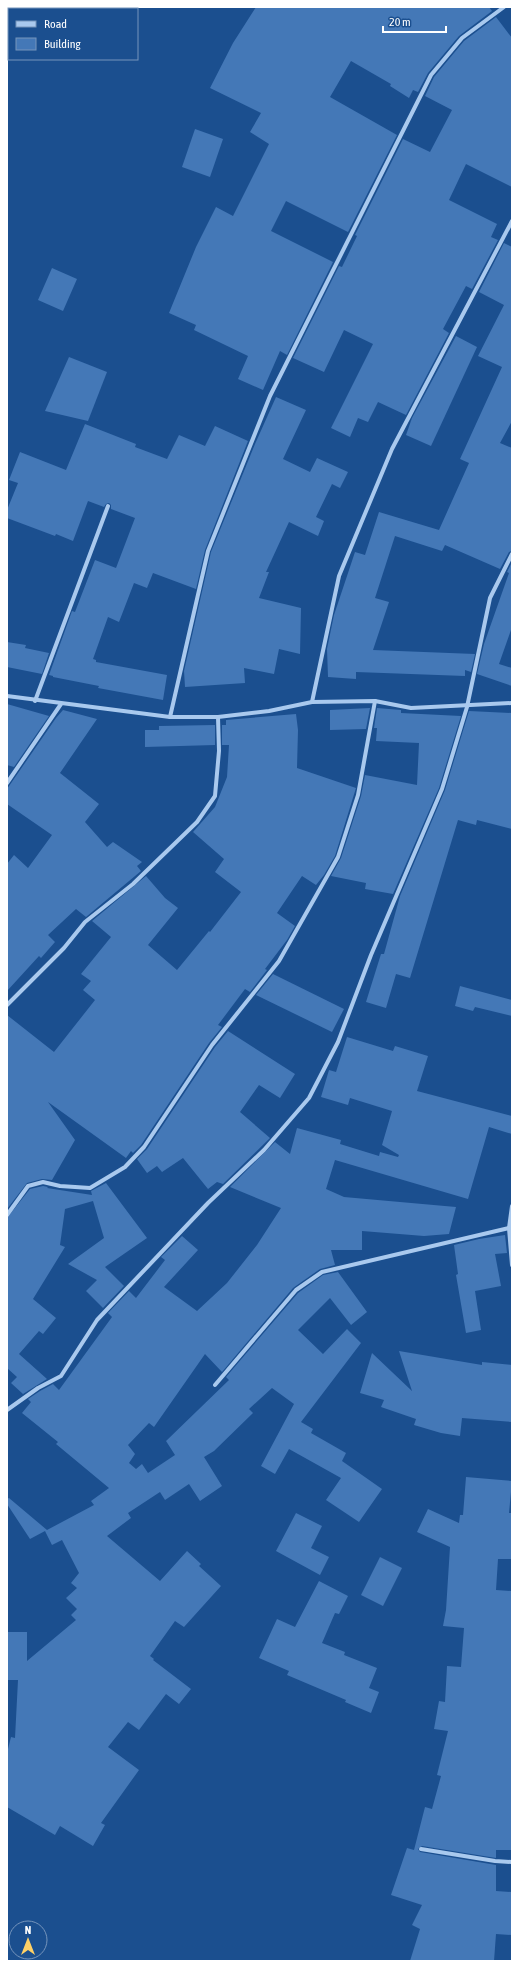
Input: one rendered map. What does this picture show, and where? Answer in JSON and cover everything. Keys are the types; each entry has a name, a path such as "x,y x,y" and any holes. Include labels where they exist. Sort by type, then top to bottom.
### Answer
{"street":[{"path":"170,717 208,551 270,396 431,75 462,38 504,7"},
{"path":"312,702 342,569 392,449 512,221"},
{"path":"35,701 108,506"},
{"path":"7,1410 38,1388 61,1376 97,1320 208,1203 264,1150 309,1098 338,1042 371,955 442,789 467,707 490,598 512,554"},
{"path":"7,696 35,701 170,717 218,717 269,711 312,702 375,701 411,708 467,707 512,703"},
{"path":"7,1215 28,1186 43,1182 60,1186 90,1188 125,1167 144,1147 212,1045 280,961 338,858 358,795 375,701"},
{"path":"7,783 61,704"},
{"path":"7,1005 64,948 85,922 133,884 197,822 215,796 219,751 218,717"},
{"path":"512,1206 509,1228 512,1265"},
{"path":"215,1385 296,1290 322,1272 509,1228"},
{"path":"421,1849 495,1861 512,1862"}],"building":[{"path":"256,7 489,7 492,11 459,36 428,73 418,92 413,90 409,98 390,86 391,84 351,61 330,97 397,135 348,232 286,201 271,231 333,262 287,355 280,351 263,390 238,379 248,356 194,330 196,325 169,313 196,247 216,207 233,216 269,144 250,132 261,113 210,88 233,43"},
{"path":"496,17 512,38 512,187 466,164 449,200 497,224 491,237 498,240 472,289 466,286 443,329 449,333 406,415 378,402 368,422 358,418 350,437 331,428 373,344 344,330 324,372 293,358 339,266 342,267 357,236 355,235 403,139 430,152 452,110 425,96 434,77 464,41"},
{"path":"195,129 223,139 210,177 182,167"},
{"path":"504,243 512,247 512,421 500,443 512,448 512,551 509,552 500,569 445,545 442,551 395,536 375,598 389,602 373,650 475,654 471,672 465,670 465,676 356,672 356,679 328,677 327,649 334,615 355,552 365,555 379,512 439,530 469,463 460,459 502,367 478,356 504,305 479,292"},
{"path":"52,268 77,279 63,311 38,300"},
{"path":"456,336 477,347 431,446 406,435 412,418"},
{"path":"69,357 107,372 88,421 45,411"},
{"path":"276,397 306,410 283,459 310,472 317,458 348,472 340,488 332,484 316,517 324,521 318,536 289,522 266,572 269,572 259,598 301,608 300,654 279,649 274,674 244,668 245,683 185,687 184,671 211,552"},
{"path":"85,424 136,444 135,447 167,459 179,435 205,446 215,426 248,441 205,550 196,589 153,573 147,588 134,583 119,622 108,617 93,659 96,660 96,662 167,675 163,700 98,688 99,686 49,675 72,611 75,612 95,560 116,568 135,518 111,509 111,505 109,503 104,507 88,501 73,541 56,534 55,536 7,518 7,510 18,483 9,480 20,452 66,470"},
{"path":"512,562 512,627 499,664 512,668 512,686 477,674 484,644 509,573 507,572"},
{"path":"7,642 26,645 25,648 49,653 42,674 7,667"},
{"path":"7,704 49,716 14,767 7,765"},
{"path":"370,708 366,729 330,730 330,710"},
{"path":"377,708 401,710 401,713 461,716 439,788 393,894 365,889 366,883 331,876 341,858 361,796 365,775 417,785 419,743 376,741 377,728 374,728"},
{"path":"63,710 97,719 60,773 99,804 85,822 107,847 113,842 142,862 137,866 141,871 86,917 76,909 48,935 55,942 41,958 39,956 7,991 7,864 14,855 28,868 52,835 7,804 7,789"},
{"path":"469,711 512,713 512,829 477,820 476,825 458,820 410,978 396,974 386,1008 366,1002 381,954 384,954 400,896 445,790"},
{"path":"296,714 298,730 297,768 356,788 335,856 324,875 316,885 302,876 277,913 295,926 287,940 250,992 245,989 218,1025 222,1027 209,1043 141,1145 133,1153 131,1151 126,1158 48,1102 75,1140 52,1180 42,1179 27,1183 7,1209 7,1015 54,1052 95,1000 83,990 91,981 81,974 111,937 92,921 146,876 165,898 178,908 148,945 177,970 209,931 210,932 241,892 215,872 224,859 193,832 215,807 227,777 229,745 222,745 222,725 226,725 226,720"},
{"path":"215,725 215,745 145,747 145,730 159,730 159,726"},
{"path":"273,974 344,1009 332,1032 256,995"},
{"path":"460,986 512,1000 512,1016 475,1007 473,1011 455,1006"},
{"path":"228,1031 295,1074 280,1098 259,1085 240,1112 270,1138 223,1184 217,1182 208,1189 183,1158 162,1172 157,1166 147,1173 137,1159 147,1149 215,1047"},
{"path":"347,1037 393,1051 395,1046 428,1056 417,1091 512,1116 512,1134 489,1127 468,1199 335,1160 326,1189 344,1197 456,1207 449,1234 424,1236 362,1231 362,1250 331,1250 335,1265 320,1269 293,1288 222,1372 205,1354 154,1427 149,1423 128,1445 135,1454 129,1463 136,1469 142,1464 148,1473 175,1455 166,1441 229,1380 226,1377 298,1293 323,1275 338,1272 367,1312 351,1325 330,1298 298,1330 323,1354 347,1329 361,1343 301,1422 313,1429 311,1433 346,1453 342,1461 382,1489 359,1522 326,1500 341,1478 289,1449 275,1474 261,1466 294,1404 272,1388 249,1409 253,1413 214,1451 204,1457 222,1486 200,1501 189,1484 165,1500 160,1492 128,1513 131,1518 107,1536 160,1581 187,1551 201,1564 199,1566 221,1586 184,1627 175,1621 150,1656 154,1659 153,1660 191,1689 179,1704 166,1694 139,1730 128,1722 108,1747 139,1770 101,1823 105,1825 93,1846 60,1826 55,1835 7,1807 7,1753 11,1737 15,1738 18,1680 7,1680 7,1632 27,1632 27,1661 76,1620 71,1615 77,1609 66,1598 77,1588 71,1583 79,1573 62,1540 52,1545 45,1531 30,1539 7,1504 7,1499 9,1498 47,1530 94,1505 91,1501 109,1488 56,1444 58,1442 22,1413 31,1402 28,1399 40,1391 53,1384 59,1390 112,1317 108,1313 129,1291 136,1298 165,1260 161,1257 182,1236 198,1250 164,1287 197,1311 227,1283 257,1245 281,1208 230,1187 275,1142 290,1154 297,1128 341,1140 340,1144 379,1156 380,1152 398,1157 399,1155 382,1145 392,1111 350,1098 348,1105 321,1097 329,1070 336,1072"},
{"path":"106,1183 147,1238 105,1267 124,1286 103,1308 86,1291 97,1280 68,1264 104,1238 93,1201 65,1209 60,1245 65,1247 33,1299 56,1318 43,1334 39,1331 19,1354 47,1379 23,1394 11,1383 17,1377 7,1368 7,1218 30,1189 43,1186 48,1187 47,1188 92,1195 91,1191"},
{"path":"505,1235 507,1253 495,1254 501,1286 475,1291 481,1330 466,1333 456,1275 458,1274 454,1245"},
{"path":"399,1351 482,1365 482,1362 512,1365 512,1422 462,1418 460,1436 441,1433 414,1425 416,1419 381,1407 384,1400 360,1393 372,1353 412,1391"},
{"path":"466,1477 512,1481 509,1513 512,1513 512,1559 498,1559 496,1590 512,1591 512,1850 496,1850 496,1858 422,1846 418,1849 420,1852 496,1865 496,1891 512,1892 512,1935 496,1934 494,1961 410,1961 420,1929 412,1925 422,1905 391,1895 407,1848 414,1850 425,1807 432,1809 441,1776 437,1775 448,1731 434,1729 439,1701 445,1702 447,1666 461,1667 464,1628 443,1626 446,1610 450,1547 417,1532 428,1509 459,1523 460,1515 463,1515"},
{"path":"296,1513 322,1526 311,1548 329,1557 320,1575 276,1551"},
{"path":"380,1557 402,1568 383,1606 361,1595"},
{"path":"319,1581 348,1596 339,1614 335,1613 322,1643 345,1652 344,1655 377,1668 369,1688 379,1692 371,1713 345,1702 346,1700 287,1675 289,1671 259,1658 277,1619 295,1627"}]}
